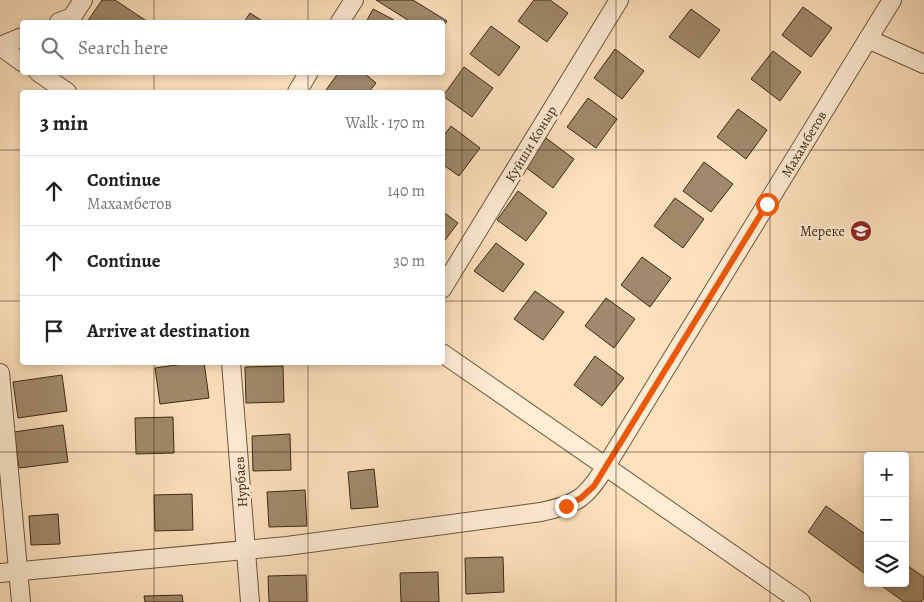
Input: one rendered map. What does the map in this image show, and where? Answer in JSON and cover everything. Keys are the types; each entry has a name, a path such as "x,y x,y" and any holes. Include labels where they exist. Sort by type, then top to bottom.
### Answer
{"street":[{"path":"64,20 72,17 82,0"},
{"path":"341,20 354,0"},
{"name":"Куйши Коныр","path":"445,284 619,0"},
{"name":"Махамбетов","path":"9,572 297,544 541,512 566,506 581,498 594,486 892,0"},
{"path":"0,46 20,38"},
{"path":"868,39 924,64"},
{"path":"0,46 20,61"},
{"path":"42,75 64,90"},
{"path":"298,90 307,75"},
{"path":"445,355 801,602"},
{"name":"Нурбаев","path":"231,365 250,602"},
{"path":"0,373 9,572 21,602"}],"building":[{"path":"102,0 115,0 145,20 88,20"},
{"path":"376,0 413,0 447,21 445,24 445,20 408,20"},
{"path":"534,0 550,0 568,13 547,42 518,21"},
{"path":"803,7 832,28 811,57 782,35"},
{"path":"373,9 394,20 367,20"},
{"path":"691,9 720,30 699,58 669,37"},
{"path":"250,13 261,20 245,20"},
{"path":"491,26 520,47 499,76 470,54"},
{"path":"615,49 644,71 622,99 594,78"},
{"path":"773,51 801,72 780,101 751,79"},
{"path":"464,67 493,88 472,117 445,97 445,93"},
{"path":"337,75 367,75 376,83 371,90 326,90"},
{"path":"588,98 617,119 596,148 567,127"},
{"path":"738,109 767,130 746,159 717,137"},
{"path":"451,126 480,148 459,176 445,166 445,134"},
{"path":"546,138 574,159 553,188 524,166"},
{"path":"704,162 733,184 711,212 683,191"},
{"path":"518,191 547,213 526,241 497,220"},
{"path":"675,198 704,219 683,248 654,226"},
{"path":"445,213 458,223 445,240"},
{"path":"496,243 524,264 503,292 474,271"},
{"path":"642,257 671,278 650,307 621,285"},
{"path":"535,291 564,312 543,340 514,319"},
{"path":"606,298 635,319 614,348 585,326"},
{"path":"595,356 624,378 602,406 574,385"},
{"path":"176,365 204,365 209,398 160,404 155,368"},
{"path":"283,366 284,402 246,403 245,367"},
{"path":"62,375 67,411 18,418 13,382"},
{"path":"173,417 174,453 136,454 135,418"},
{"path":"63,425 68,462 19,468 14,432"},
{"path":"290,434 291,470 253,471 252,436"},
{"path":"374,469 378,507 351,509 348,472"},
{"path":"305,490 307,526 269,527 267,492"},
{"path":"192,494 193,530 155,531 154,495"},
{"path":"826,506 864,533 864,573 808,532"},
{"path":"58,514 60,544 31,545 29,516"},
{"path":"503,557 504,592 466,594 465,558"},
{"path":"909,567 924,577 924,598 921,602 904,602 883,587 909,587"},
{"path":"438,572 439,602 401,602 400,573"},
{"path":"306,575 307,602 269,602 268,576"},
{"path":"182,595 183,602 145,602 144,596"}],"place":[{"name":"Мереке","path":"861,231"}],"route":[{"path":"566,506 581,498 594,486 767,204"}]}
